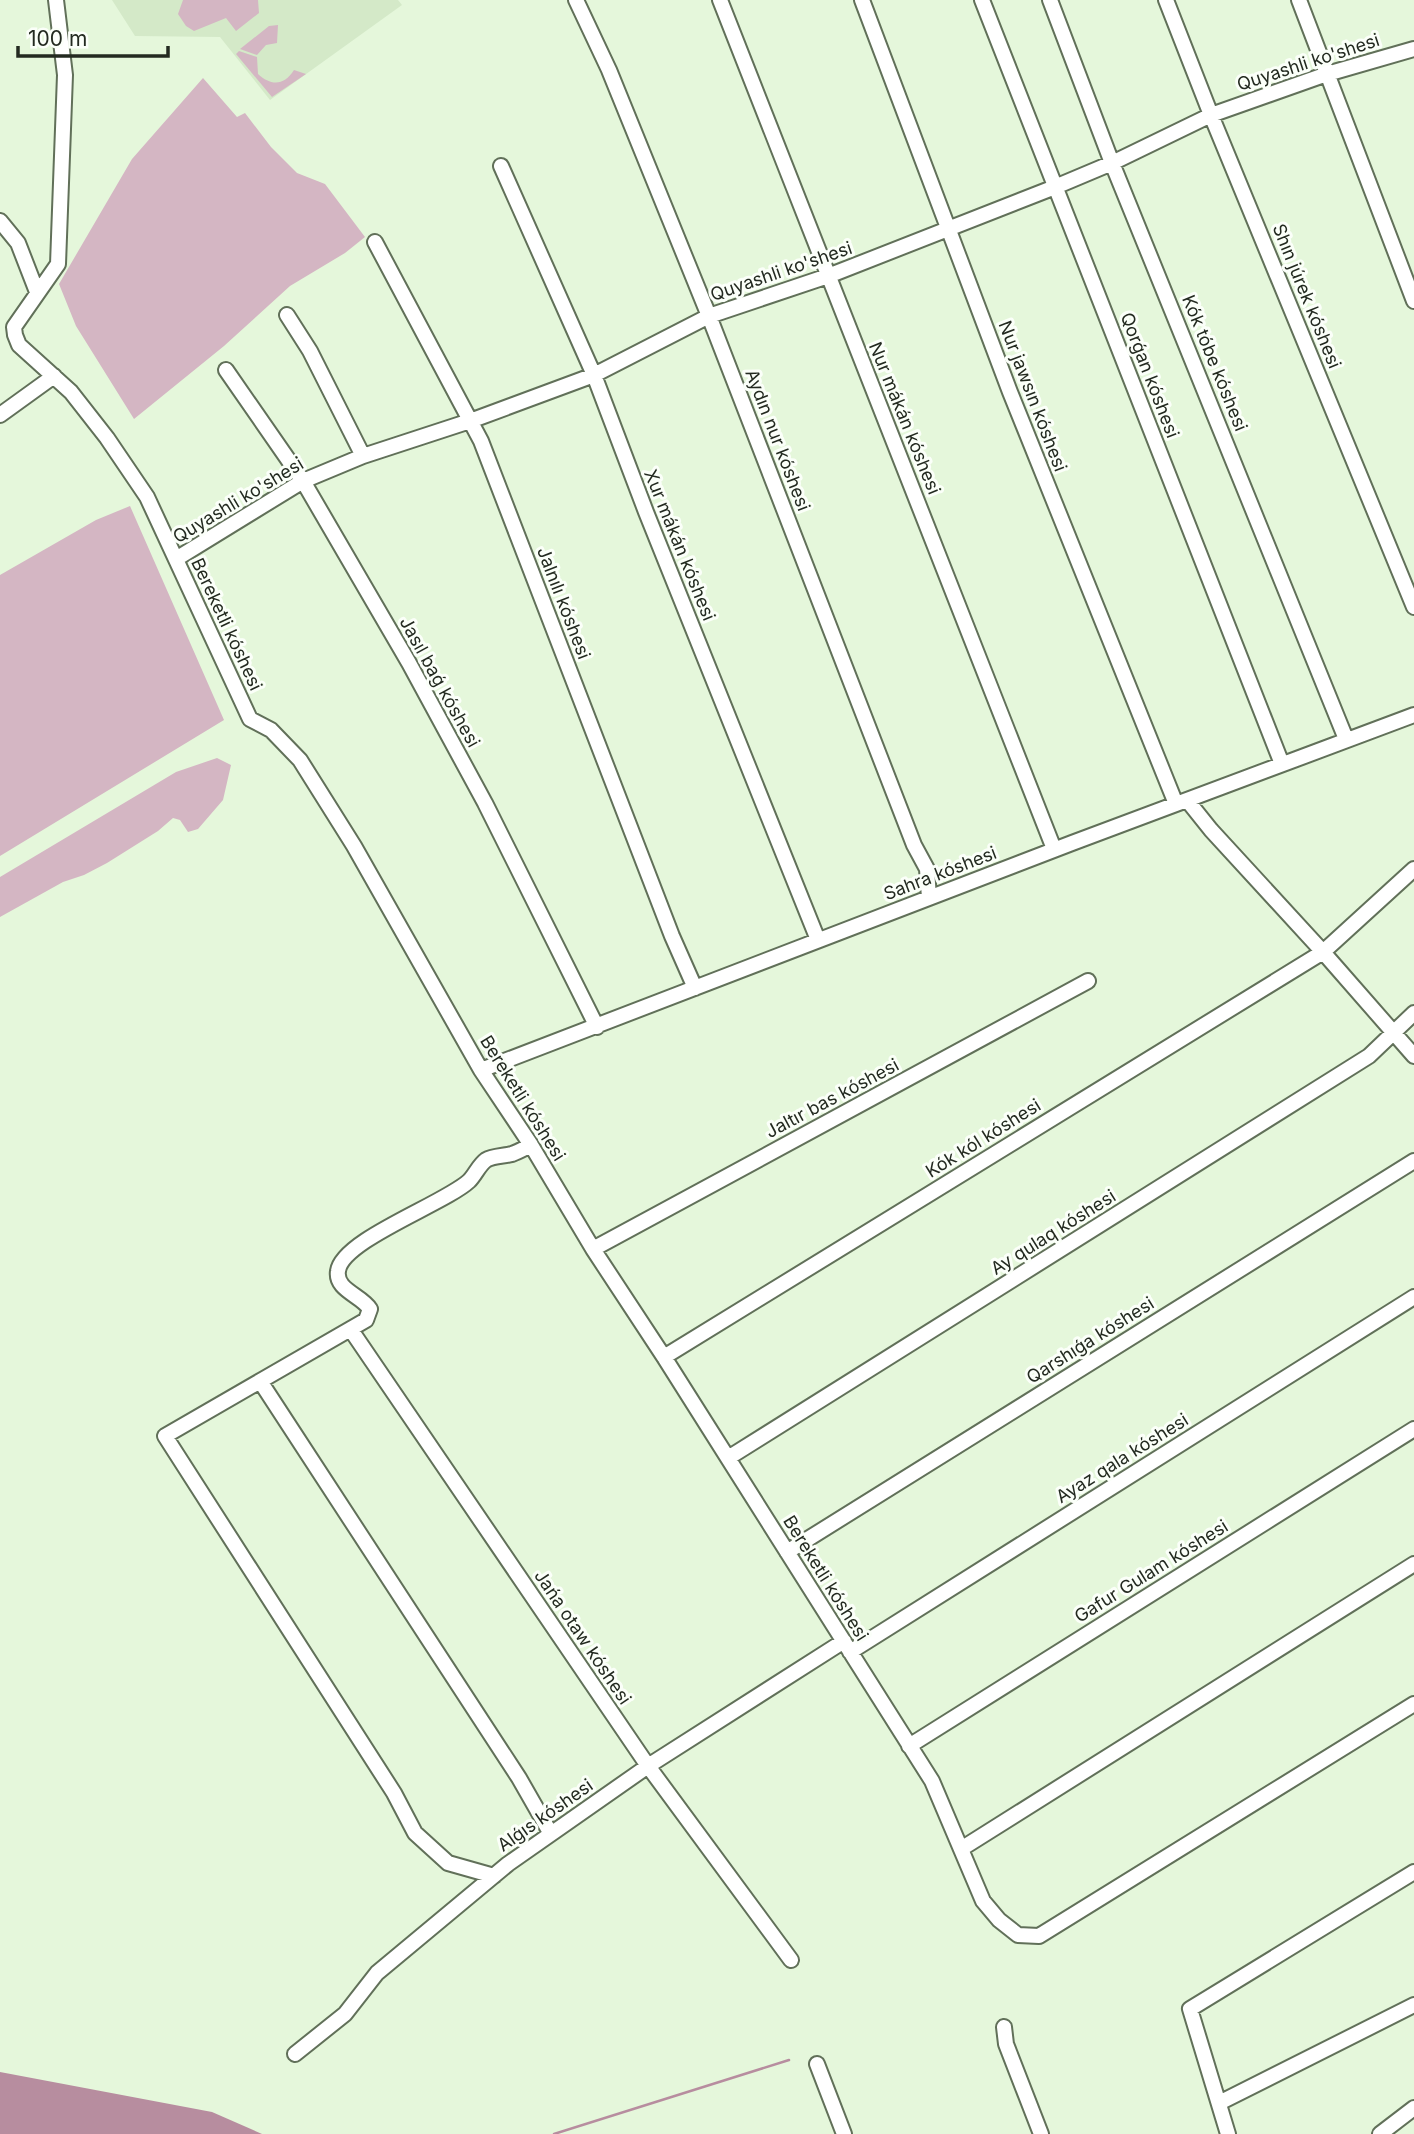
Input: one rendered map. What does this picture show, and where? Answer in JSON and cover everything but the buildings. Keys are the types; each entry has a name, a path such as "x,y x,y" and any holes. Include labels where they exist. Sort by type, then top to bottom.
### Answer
{"street":[{"path":"0,329 15,335 14,327 58,264 65,75 56,0"},
{"name":"Aydın nur kóshesi","path":"576,0 608,70 709,316 914,845 927,869 929,898"},
{"name":"Nur mákán kóshesi","path":"720,0 1054,849"},
{"name":"Nur jawsın kóshesi","path":"862,0 1010,393 1181,802 1211,830 1323,951 1414,1056"},
{"name":"Qorǵan kóshesi","path":"982,0 1282,764"},
{"name":"Kók tóbe kóshesi","path":"1050,0 1112,163 1346,739"},
{"name":"Shın júrek kóshesi","path":"1166,0 1414,607"},
{"path":"1299,0 1414,301"},
{"name":"Quyashli ko'shesi","path":"176,559 303,481 363,456 470,421 594,375 709,316 828,276 1055,187 1211,115 1327,74 1414,49"},
{"name":"Xur mákán kóshesi","path":"501,166 594,375 646,512 818,940"},
{"path":"0,221 18,243 37,292"},
{"name":"Jalnılı kóshesi","path":"375,242 481,441 695,988"},
{"path":"287,315 310,351 363,456"},
{"name":"Bereketli kóshesi","path":"15,335 19,345 71,392 107,438 147,497 250,719 271,730 299,760 354,845 481,1070 932,1781 983,1901 999,1920 1018,1935 1039,1936 1414,1704"},
{"name":"Jasıl baǵ kóshesi","path":"226,370 303,481 409,663 485,803 597,1027"},
{"path":"0,415 54,376"},
{"name":"Sahra kóshesi","path":"481,1070 1054,849 1414,715"},
{"name":"Kók kól kóshesi","path":"664,1357 1323,951 1414,869"},
{"name":"Jaltır bas kóshesi","path":"593,1249 1088,981"},
{"name":"Ay qulaq kóshesi","path":"728,1458 1369,1056 1414,1013"},
{"path":"494,1876 448,1863 415,1833 394,1793 165,1436 366,1320 370,1309 365,1302 342,1287 337,1273 340,1263 355,1246 468,1182 486,1159 513,1153 531,1145"},
{"name":"Qarshıǵa kóshesi","path":"787,1552 1414,1161"},
{"name":"Ayaz qala kóshesi","path":"847,1647 1414,1297"},
{"name":"Jańa otaw kóshesi","path":"351,1330 648,1766 790,1960"},
{"path":"260,1381 519,1778 551,1834"},
{"name":"Gafur Gulam kóshesi","path":"909,1746 1414,1429"},
{"path":"961,1849 1414,1564"},
{"name":"Alǵıs kóshesi","path":"295,2054 345,2014 377,1973 494,1876 648,1766 847,1647"},
{"path":"1228,2134 1190,2009 1414,1872"},
{"path":"1219,2103 1414,2005"},
{"path":"1004,2027 1006,2044 1041,2134"},
{"path":"817,2064 844,2134"},
{"path":"1380,2134 1414,2108"}],"shaded area":[{"path":"112,0 398,0 402,5 270,100 220,37 135,36"},
{"path":"183,0 258,0 259,13 236,31 226,18 194,31 186,26 178,14"},
{"path":"278,25 277,43 266,45 257,55 240,49 269,26"},
{"path":"239,51 257,57 258,74 268,81 282,81 294,70 306,74 272,97 236,54"},
{"path":"203,78 237,117 245,113 271,147 297,173 325,184 365,237 345,253 290,286 224,346 134,419 76,326 59,284 132,159"},
{"path":"130,506 224,720 0,856 0,575 96,520"},
{"path":"217,758 231,765 223,800 198,829 188,832 180,820 173,818 158,831 107,863 63,882 0,917 0,877 176,772"},
{"path":"0,2072 212,2112 262,2134 0,2134"}],"waterway":[{"path":"554,2134 789,2060"}]}
